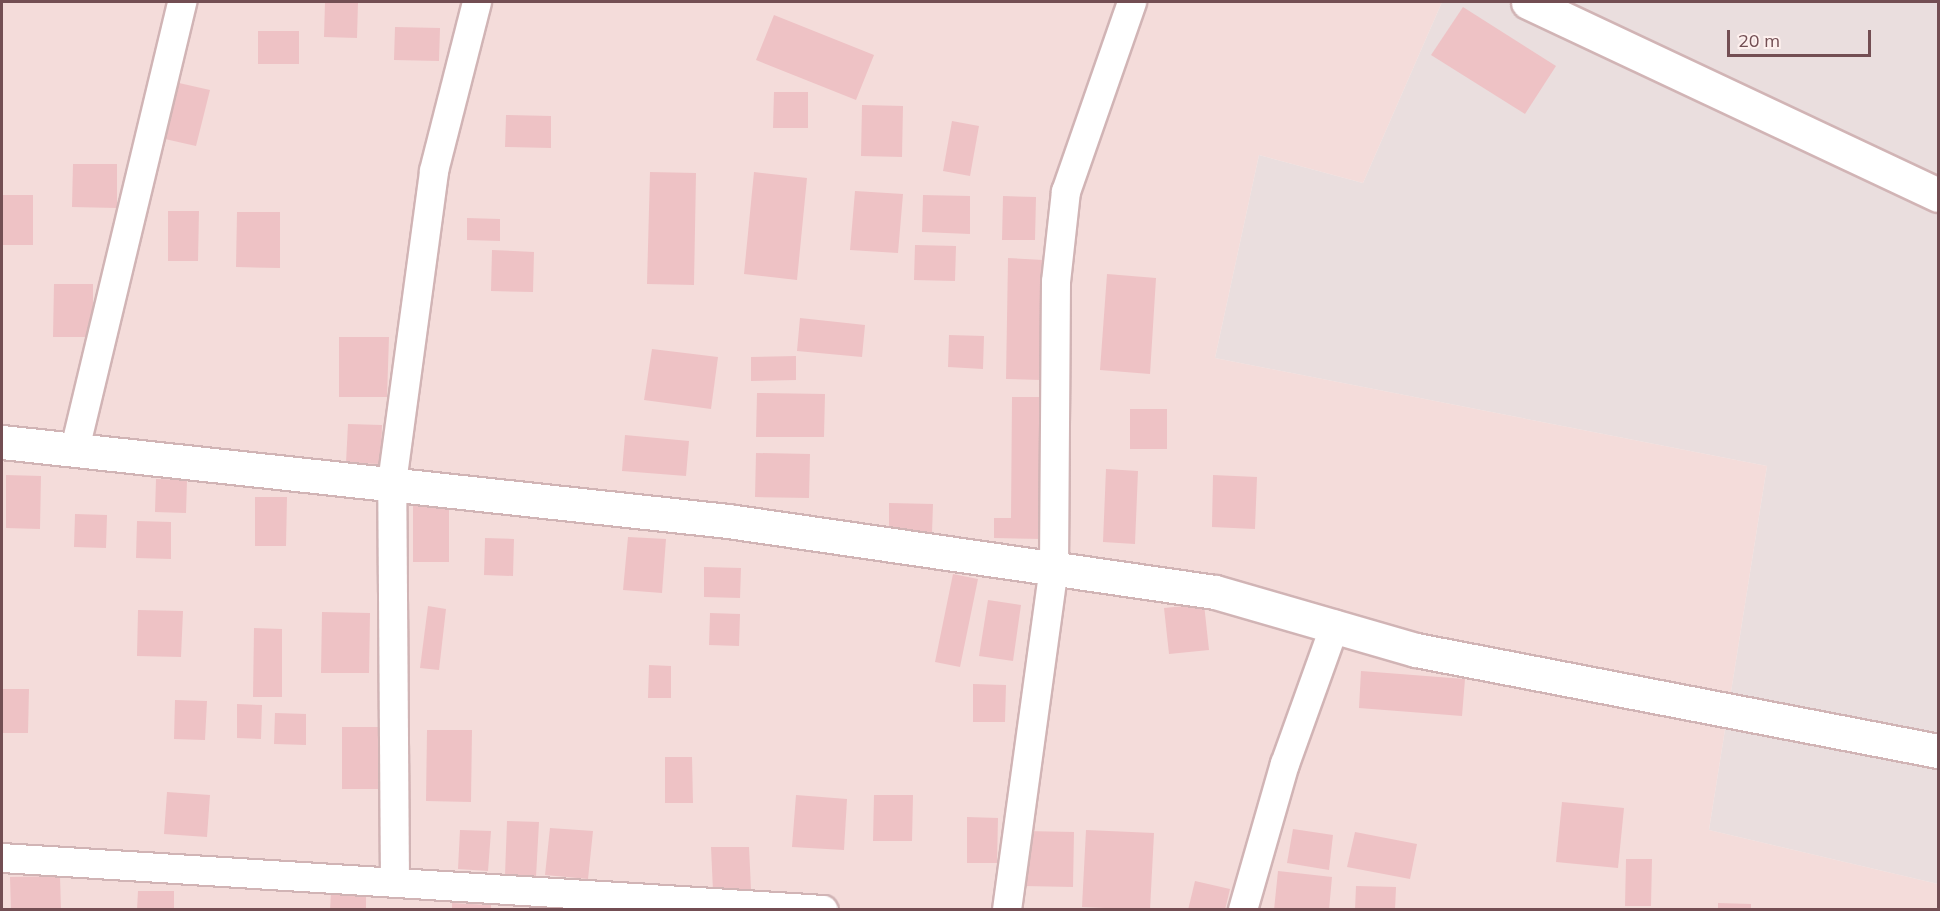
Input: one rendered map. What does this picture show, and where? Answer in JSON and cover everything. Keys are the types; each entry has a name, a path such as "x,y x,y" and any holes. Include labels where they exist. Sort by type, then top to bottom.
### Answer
{"street":[{"path":"1528,2 1938,195"},
{"path":"2,442 728,521 1215,592 1416,650 1938,751"}],"lane":[{"path":"75,449 182,2"},
{"path":"395,883 393,483 434,171 477,2"},
{"path":"1007,909 1054,569 1056,282 1066,192 1132,2"},
{"path":"1243,909 1285,764 1335,625"},
{"path":"2,858 823,909"}],"shaded area":[{"path":"2,2 1442,2 1363,183 1259,155 1215,358 1767,466 1709,830 1938,884 1938,910 2,910"},
{"path":"1442,2 1938,2 1938,884 1709,830 1767,466 1215,358 1259,155 1363,183"}],"building":[{"path":"325,2 358,2 357,38 324,37"},
{"path":"1463,7 1556,66 1525,114 1431,55"},
{"path":"774,15 874,55 856,100 756,60"},
{"path":"395,27 440,28 439,61 394,60"},
{"path":"258,31 299,31 299,64 258,64"},
{"path":"179,83 210,90 196,146 165,139"},
{"path":"774,92 808,92 808,128 773,128"},
{"path":"862,105 903,106 902,157 861,156"},
{"path":"506,115 551,116 551,148 505,147"},
{"path":"952,121 979,126 970,176 943,171"},
{"path":"73,164 117,164 117,208 72,207"},
{"path":"650,172 696,173 694,285 647,284"},
{"path":"754,172 807,178 797,280 744,274"},
{"path":"855,191 903,194 898,253 850,250"},
{"path":"2,195 33,195 33,245 2,245"},
{"path":"923,195 970,196 970,234 922,232"},
{"path":"1003,196 1036,197 1035,240 1002,240"},
{"path":"168,211 199,211 198,261 168,261"},
{"path":"237,212 280,212 280,268 236,267"},
{"path":"467,218 500,219 500,241 467,240"},
{"path":"915,245 956,246 955,281 914,280"},
{"path":"492,250 534,252 533,292 491,291"},
{"path":"1008,258 1043,260 1041,380 1006,379"},
{"path":"1107,274 1156,278 1150,374 1100,370"},
{"path":"54,284 93,284 93,337 53,337"},
{"path":"800,318 865,325 862,357 797,351"},
{"path":"949,335 984,336 983,369 948,367"},
{"path":"339,337 389,337 387,397 339,397"},
{"path":"652,349 718,357 711,409 644,400"},
{"path":"796,356 796,380 751,381 751,357"},
{"path":"757,393 825,394 824,437 756,437"},
{"path":"1012,397 1044,397 1042,539 994,538 994,518 1011,518"},
{"path":"1130,409 1167,409 1167,449 1130,449"},
{"path":"348,424 382,425 381,464 346,463"},
{"path":"625,435 689,441 686,476 622,471"},
{"path":"756,453 810,454 809,498 755,497"},
{"path":"1106,469 1138,471 1135,544 1103,542"},
{"path":"6,475 41,476 40,529 6,528"},
{"path":"1213,475 1257,477 1255,529 1212,527"},
{"path":"156,479 187,480 186,513 155,512"},
{"path":"255,497 287,497 286,546 255,546"},
{"path":"413,497 449,497 449,562 413,562"},
{"path":"889,503 933,504 932,533 889,532"},
{"path":"75,514 107,515 106,548 74,547"},
{"path":"137,521 171,522 171,559 136,558"},
{"path":"628,537 666,539 662,593 623,590"},
{"path":"485,538 514,539 513,576 484,575"},
{"path":"704,567 741,568 740,598 704,597"},
{"path":"953,574 978,579 960,667 935,662"},
{"path":"988,600 1021,605 1013,661 979,656"},
{"path":"1204,604 1209,650 1169,654 1164,608"},
{"path":"428,606 446,609 439,670 420,668"},
{"path":"138,610 183,611 181,657 137,656"},
{"path":"322,612 370,613 369,673 321,673"},
{"path":"710,613 740,614 739,646 709,645"},
{"path":"254,628 282,629 282,697 253,697"},
{"path":"649,665 671,666 671,698 648,698"},
{"path":"1361,671 1465,679 1462,716 1359,708"},
{"path":"973,684 1006,685 1005,722 973,722"},
{"path":"2,689 29,689 28,733 2,733"},
{"path":"175,700 207,701 205,740 174,739"},
{"path":"237,704 262,705 261,739 237,738"},
{"path":"275,713 306,714 306,745 274,744"},
{"path":"342,727 384,727 384,789 342,789"},
{"path":"427,730 472,730 471,802 426,801"},
{"path":"665,757 692,757 693,803 665,803"},
{"path":"167,792 210,795 207,837 164,834"},
{"path":"796,795 847,799 844,850 792,847"},
{"path":"874,795 913,795 912,841 873,841"},
{"path":"1562,802 1624,808 1618,868 1556,862"},
{"path":"967,817 998,818 997,863 967,863"},
{"path":"507,821 539,822 536,877 505,875"},
{"path":"550,828 593,831 588,879 545,875"},
{"path":"1293,829 1333,835 1329,870 1287,863"},
{"path":"460,830 491,831 488,871 458,869"},
{"path":"1086,830 1154,833 1150,910 1082,907"},
{"path":"1025,831 1074,832 1073,887 1024,886"},
{"path":"1355,832 1417,844 1410,879 1347,867"},
{"path":"711,847 749,847 751,889 713,891"},
{"path":"1626,859 1652,859 1651,906 1625,906"},
{"path":"1278,871 1332,877 1329,910 1274,910"},
{"path":"60,876 61,910 11,910 10,877"},
{"path":"1195,881 1230,889 1225,910 1188,910"},
{"path":"1356,886 1396,887 1395,910 1355,910"},
{"path":"138,891 174,891 174,910 137,910"},
{"path":"331,893 366,894 366,910 330,910"},
{"path":"452,903 491,905 491,910 452,910"},
{"path":"1718,903 1751,904 1751,910 1718,910"}]}
